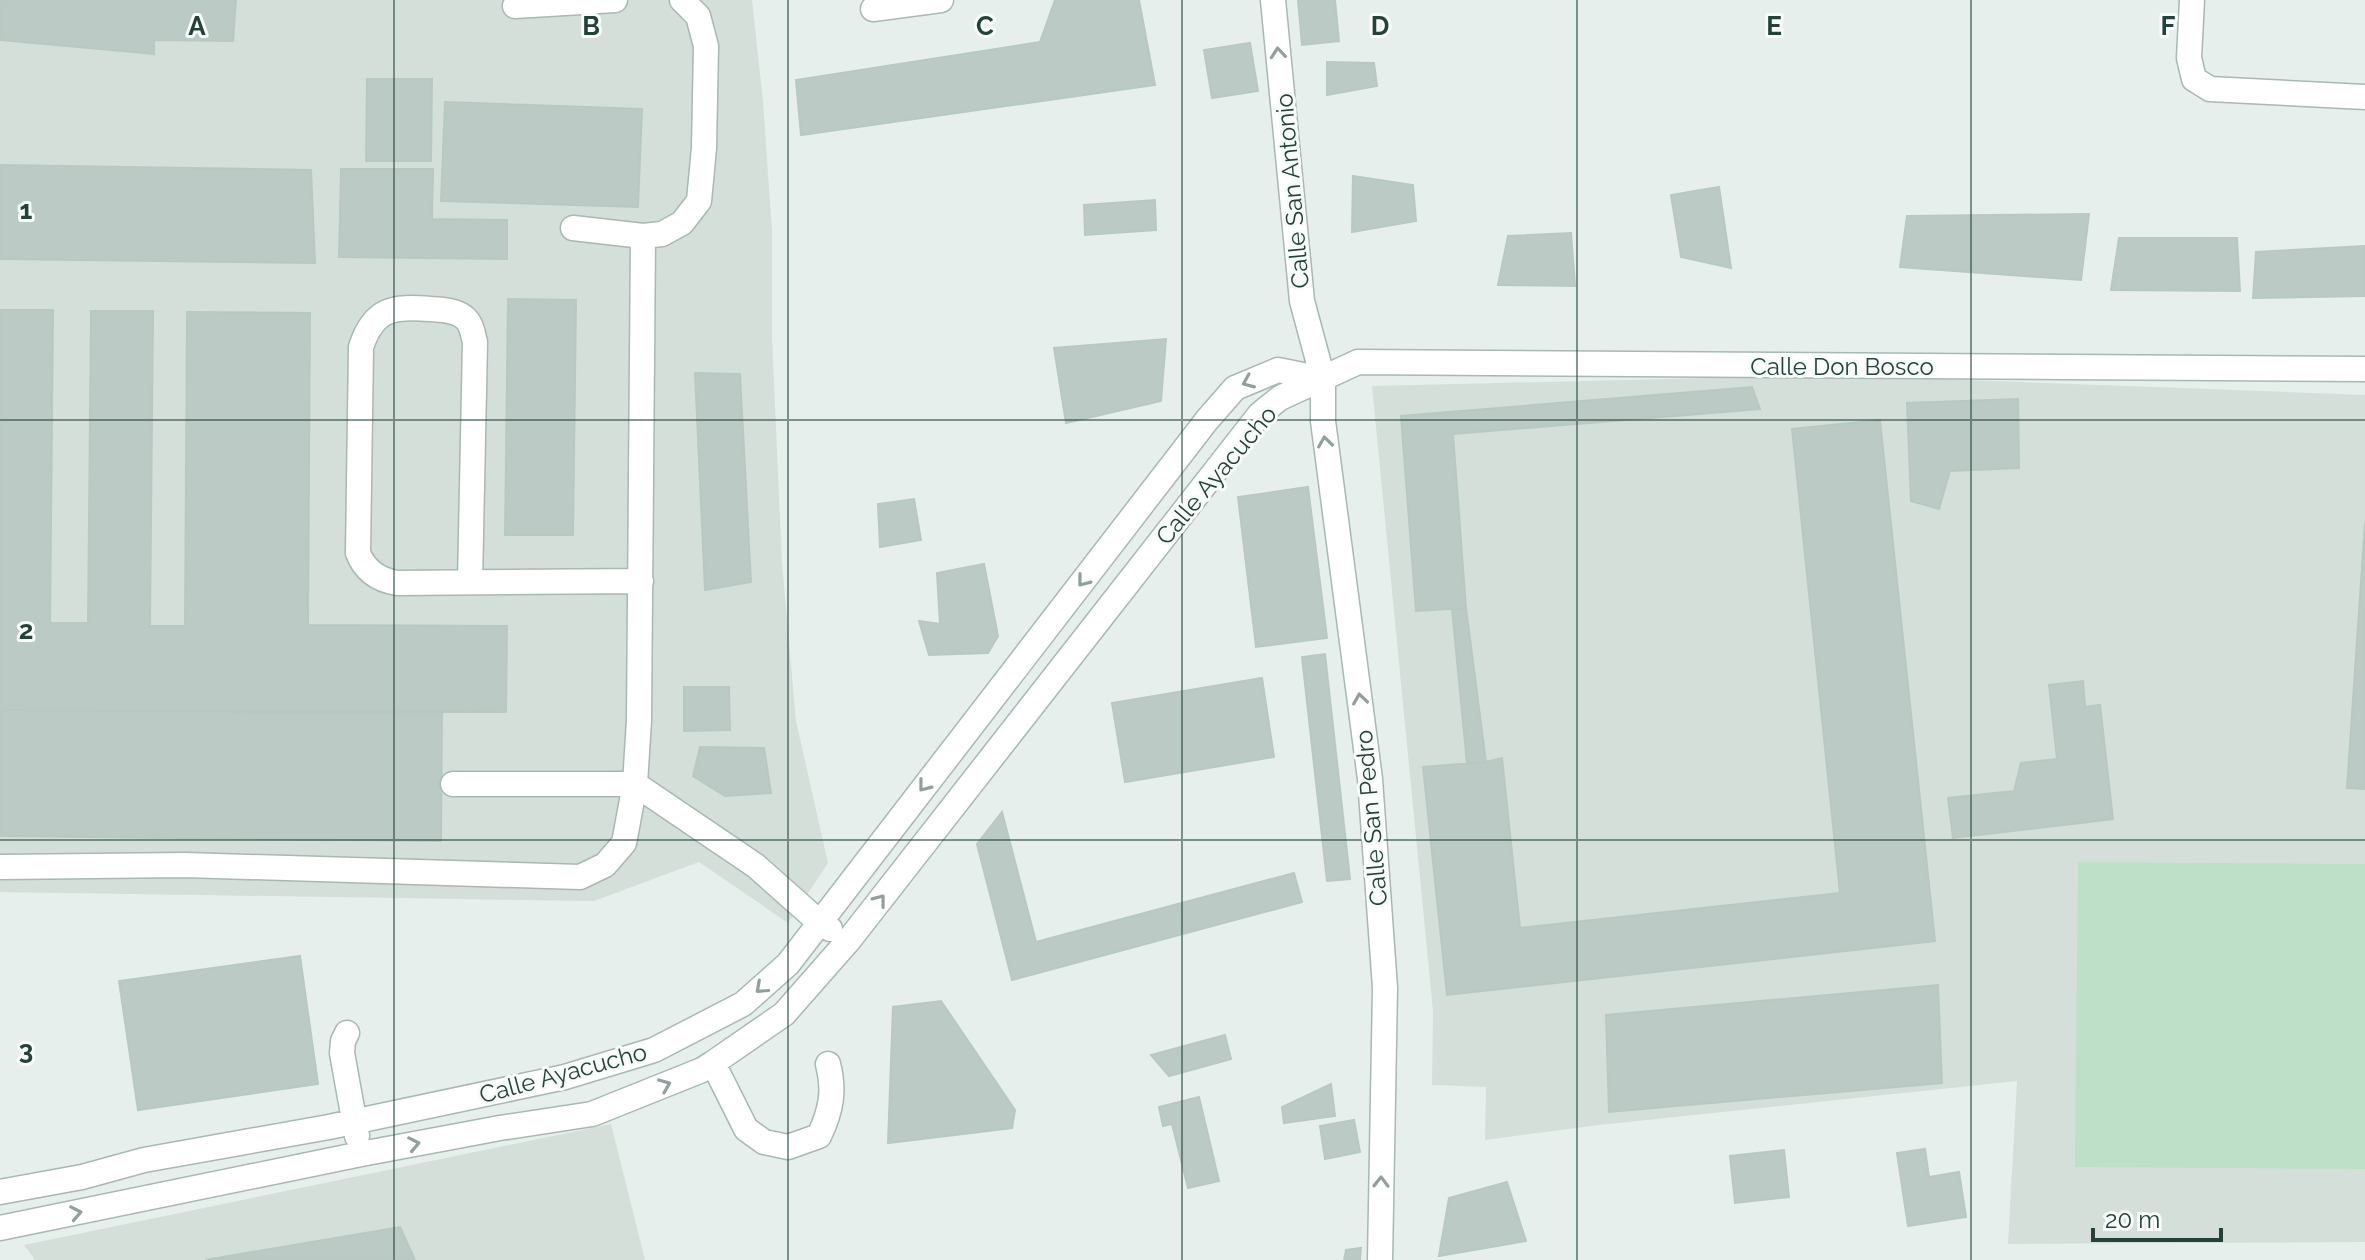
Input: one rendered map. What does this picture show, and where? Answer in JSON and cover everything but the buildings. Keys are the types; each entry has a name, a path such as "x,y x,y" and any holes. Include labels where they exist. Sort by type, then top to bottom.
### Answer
{"street":[{"path":"515,6 615,0"},
{"path":"573,228 643,236 662,234 682,223 699,201 704,148 706,46 698,16 682,0"},
{"path":"873,9 941,0"},
{"name":"Calle San Antonio","path":"1273,0 1302,301 1323,379"},
{"path":"2192,0 2189,58 2194,79 2210,89 2365,97"},
{"path":"0,867 185,865 580,877 605,865 624,843 635,784 639,720 643,236"},
{"path":"470,582 475,342 472,327 466,319 447,310 391,309 377,318 367,331 361,347 358,553 363,565 384,580 397,583 641,581"},
{"name":"Calle Don Bosco","path":"1323,379 1358,362 2365,369"},
{"name":"Calle Ayacucho","path":"0,1192 82,1177 144,1160 354,1122 565,1077 654,1050 743,1004 788,964 1207,420 1235,388 1278,370 1323,379"},
{"name":"Calle Ayacucho","path":"0,1228 361,1154 592,1114 713,1063 784,1014 849,940 1260,414 1280,398 1323,379"},
{"name":"Calle San Pedro","path":"1323,379 1323,421 1370,779 1385,988 1380,1260"},
{"path":"453,784 635,784 756,866 819,922 849,940"},
{"path":"347,1033 342,1053 361,1154"},
{"path":"713,1063 746,1129 764,1142 788,1147 819,1136 830,1113 833,1093 828,1064"}],"shaded area":[{"path":"0,0 752,0 772,231 772,338 782,563 796,721 828,863 788,923 699,862 594,901 0,892"},
{"path":"1835,375 2365,395 2365,1242 2008,1244 2017,1081 1485,1140 1486,1087 1432,1085 1433,1011 1372,386"},
{"path":"611,1124 645,1260 35,1260 24,1245"}],"green space":[{"path":"2078,862 2365,864 2365,1169 2075,1167"}]}
